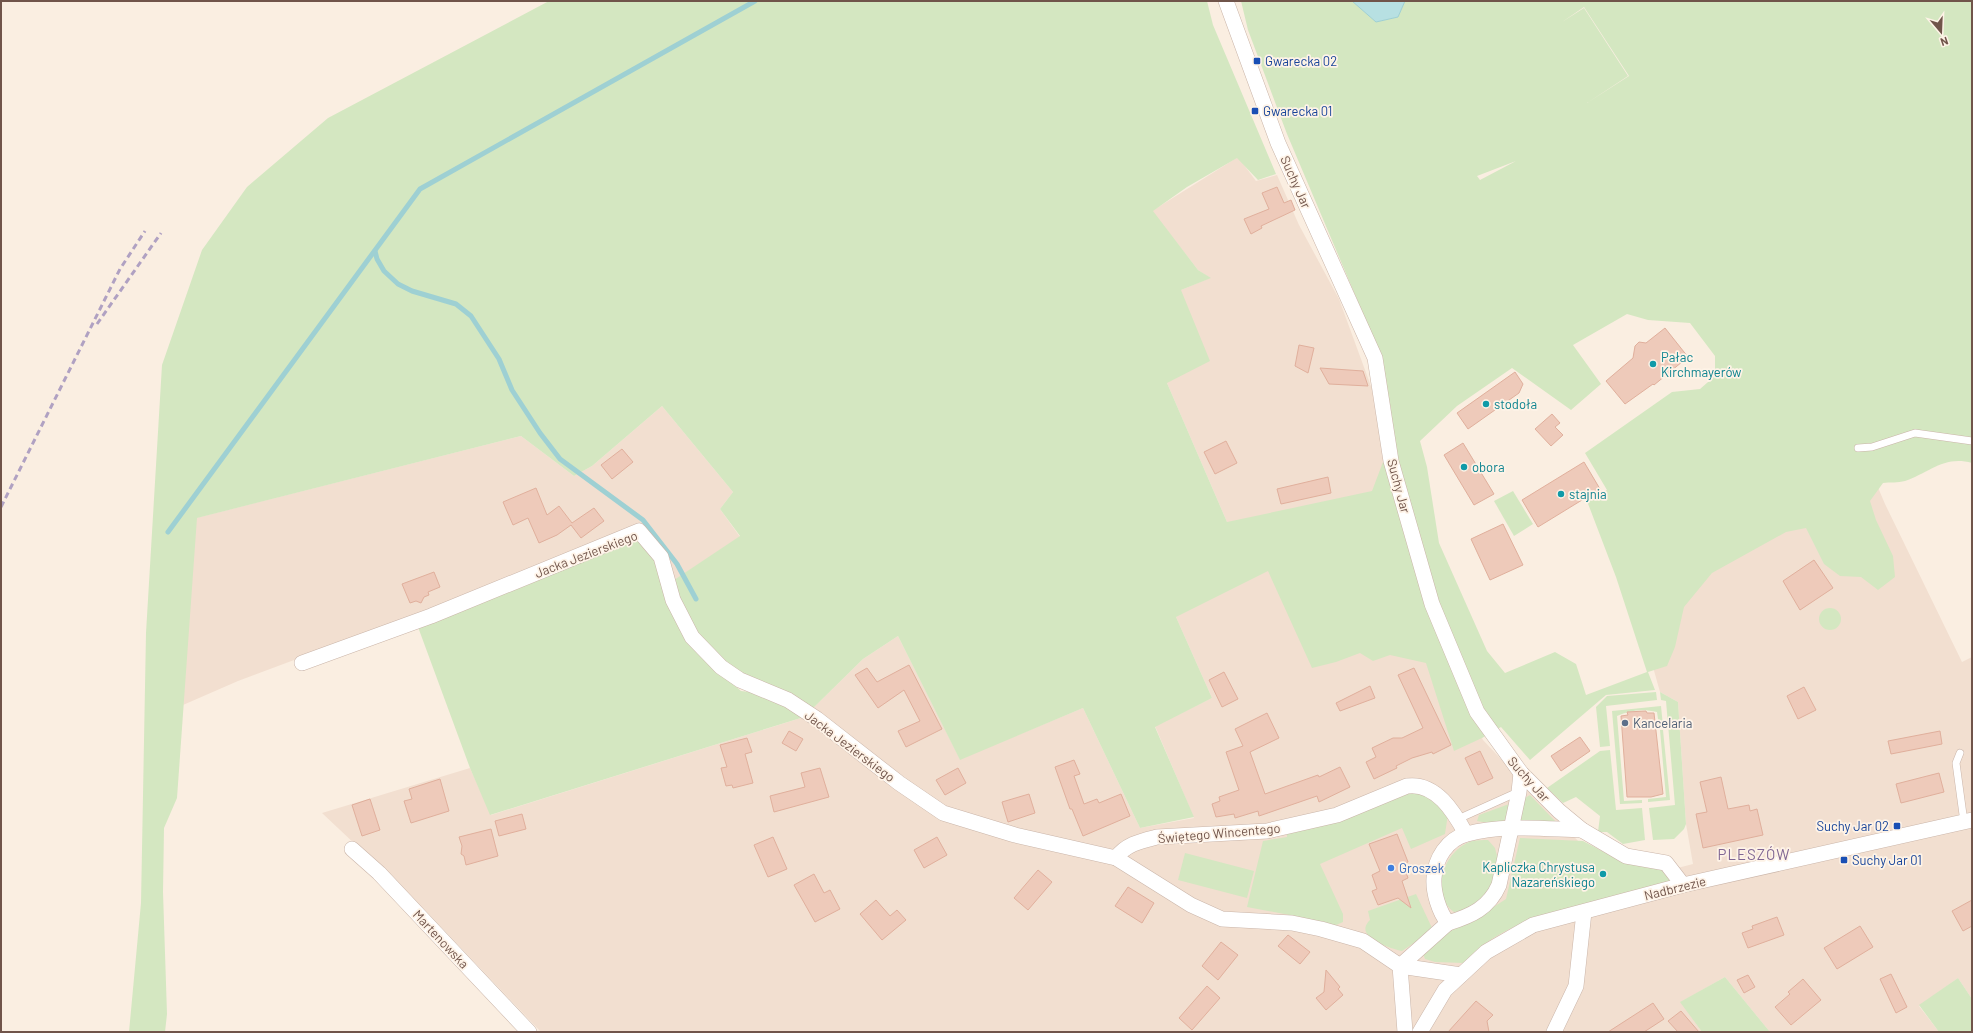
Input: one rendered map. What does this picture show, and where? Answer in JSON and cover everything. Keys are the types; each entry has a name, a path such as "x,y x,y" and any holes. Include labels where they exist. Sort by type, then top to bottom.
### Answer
{"street":[{"name":"Suchy Jar","path":"1226,1 1276,136 1375,358 1390,461 1432,604 1477,712 1521,773 1559,811 1582,830 1626,856 1666,863 1683,885"},
{"name":"Jacka Jezierskiego","path":"302,663 431,616 640,531 661,557 674,600 692,637 721,667 740,680 788,700 817,719 900,783 943,813 1015,834 1116,858"},
{"path":"1400,966 1448,923 1465,918 1481,909 1495,894 1499,885 1519,792 1521,773"},
{"name":"Świętego Wincentego","path":"1116,858 1121,850 1150,838 1267,831 1337,815 1407,786 1417,785 1426,787 1448,806 1458,819 1466,834"},
{"name":"Nadbrzezie","path":"1420,1032 1445,990 1486,952 1533,925 1683,885 1968,821"},
{"path":"1448,923 1442,917 1434,884 1435,866 1447,847 1466,834 1511,828 1582,830"},
{"name":"Martenowska","path":"352,848 379,873 528,1032"},
{"path":"1116,858 1191,905 1222,919 1292,923 1322,929 1363,941 1400,966 1461,975"},
{"path":"1554,1032 1576,986 1584,912"},
{"path":"1400,966 1405,1032"}],"lane":[{"path":"1858,448 1872,447 1915,433 1972,441"},
{"path":"1960,753 1956,763 1968,821"},
{"path":"1458,819 1519,792"}],"shaded area":[{"path":"1238,157 1256,181 1277,175 1299,225 1339,299 1372,389 1388,488 1444,664 1483,740 1579,842 1623,862 1666,871 1693,864 1686,824 1678,702 1660,692 1637,610 1866,459 1885,504 1962,662 1972,657 1972,999 1958,978 1919,1006 1939,1032 1770,1032 1725,977 1681,1002 1702,1032 541,1032 426,911 322,813 470,768 491,815 804,717 863,659 898,636 960,759 1083,708 1140,828 1194,818 1155,726 1212,698 1176,617 1227,522 1167,383 1181,290 1210,278 1198,270 1152,211"},
{"path":"662,406 733,492 720,509 740,537 693,569 674,580 666,547 647,524 532,571 238,681 183,705 196,518 521,436 574,476 592,466"}],"green space":[{"path":"549,1 1207,1 1213,25 1276,174 1258,180 1237,158 1187,187 1153,211 1198,270 1211,278 1181,290 1210,361 1167,383 1227,522 1372,491 1388,444 1391,409 1375,342 1287,134 1248,30 1241,1 1352,1 1376,22 1398,17 1405,1 1972,1 1972,463 1953,461 1937,466 1905,481 1883,483 1870,501 1876,520 1893,556 1895,577 1878,590 1861,577 1840,576 1824,564 1806,528 1786,532 1712,573 1684,607 1675,647 1667,666 1648,672 1655,690 1606,695 1530,760 1501,727 1454,751 1426,663 1390,655 1373,661 1360,653 1336,662 1312,668 1268,571 1176,617 1212,698 1155,727 1194,817 1140,828 1083,708 960,760 898,636 863,659 804,717 490,815 470,768 418,627 637,535 654,560 670,610 693,649 741,691 759,693 752,680 720,660 695,634 679,603 674,580 740,536 720,509 733,492 662,406 592,466 574,476 521,436 197,518 177,798 164,828 163,892 167,1014 165,1032 129,1032 141,903 146,633 162,365 202,250 247,187 328,118","holes":["1584,7 1629,76 1587,103 1628,76 1584,8 1562,22","1516,161 1480,180 1477,176","1627,314 1648,320 1690,323 1715,356 1715,376 1700,389 1672,392 1585,453 1607,490 1587,501 1616,577 1647,672 1586,695 1576,664 1555,652 1505,673 1487,651 1439,543 1427,467 1420,441 1457,406 1512,368 1571,410 1601,384 1573,345"]},
{"path":"1513,491 1533,524 1514,536 1494,501"},
{"path":"1830,608 1838,611 1841,619 1838,627 1830,630 1822,627 1819,619 1822,611"},
{"path":"1656,692 1657,700 1606,706 1610,746 1600,747 1596,707 1607,696"},
{"path":"1660,692 1678,702 1686,824 1684,829 1674,839 1653,840 1649,808 1675,805 1666,701 1661,700"},
{"path":"1661,706 1663,726 1659,726 1657,712 1627,712 1617,716 1624,801 1642,800 1642,803 1620,804 1612,711"},
{"path":"1660,730 1663,730 1670,800 1648,802 1648,799 1666,797"},
{"path":"1610,750 1616,810 1642,808 1645,840 1623,844 1607,832 1598,832 1600,816 1576,797 1563,803 1547,788 1600,751"},
{"path":"1412,790 1430,795 1448,814 1445,834 1411,849 1402,828 1320,864 1343,914 1343,922 1334,926 1306,923 1305,918 1247,907 1263,841 1287,837 1287,831"},
{"path":"1530,795 1557,823 1518,821 1523,799"},
{"path":"1509,804 1508,818 1505,820 1493,823 1477,821 1479,815"},
{"path":"1520,838 1583,841 1623,862 1666,871 1671,882 1557,912 1523,923 1491,940 1477,950 1464,963 1435,962 1425,959 1423,953 1445,934 1478,917 1506,899"},
{"path":"1488,840 1495,848 1498,860 1497,872 1486,897 1467,911 1454,912 1446,904 1442,894 1441,884 1447,862 1462,846 1472,841"},
{"path":"1185,853 1254,871 1247,898 1178,880"},
{"path":"1416,894 1433,930 1402,951 1383,945 1370,937 1366,932 1366,926 1370,920 1368,911"},
{"path":"1725,977 1770,1032 1702,1032 1680,1002"},
{"path":"1958,978 1972,999 1972,1032 1939,1032 1919,1005"}],"water":[{"path":"1352,1 1405,1 1398,17 1376,22"}],"building":[{"path":"1277,187 1284,203 1291,200 1295,210 1261,226 1262,228 1251,234 1244,219 1269,209 1262,193"},
{"name":"Pałac Kirchmayerów","path":"1665,328 1688,357 1654,385 1653,384 1625,404 1606,381 1633,358 1635,346 1639,342 1646,343"},
{"path":"1299,345 1314,348 1308,373 1295,366"},
{"path":"1320,368 1363,371 1368,386 1329,384"},
{"name":"stodoła","path":"1515,372 1523,384 1519,393 1468,429 1457,413"},
{"path":"1552,414 1560,423 1555,427 1563,435 1551,446 1535,429"},
{"path":"1226,441 1237,463 1215,474 1204,452"},
{"name":"obora","path":"1463,443 1494,494 1474,505 1444,455"},
{"path":"622,449 633,462 612,479 601,465"},
{"name":"stajnia","path":"1584,462 1600,489 1538,527 1522,500"},
{"path":"1328,477 1331,493 1281,504 1277,489"},
{"path":"536,488 547,515 559,506 572,523 594,508 604,521 581,538 571,525 557,535 539,543 528,518 513,525 503,502"},
{"path":"1503,524 1523,565 1490,580 1471,539"},
{"path":"1814,560 1833,588 1800,610 1783,581"},
{"path":"434,572 440,587 428,592 429,595 424,597 421,603 416,601 410,603 402,584"},
{"path":"909,665 942,729 906,747 898,731 920,721 904,690 878,708 855,675 867,668 877,682"},
{"path":"1414,668 1451,745 1433,754 1432,752 1412,758 1396,766 1397,768 1374,779 1366,762 1376,757 1372,748 1393,738 1402,738 1423,728 1398,675"},
{"path":"1224,672 1238,699 1222,707 1209,680"},
{"path":"1370,686 1375,698 1340,711 1336,703"},
{"path":"1804,687 1816,710 1798,719 1787,696"},
{"path":"1646,711 1647,713 1654,713 1663,794 1651,797 1627,797 1621,716 1628,715 1627,712"},
{"path":"1267,713 1279,738 1250,752 1265,794 1318,775 1319,777 1340,767 1350,787 1319,802 1317,796 1259,816 1258,811 1235,818 1234,814 1216,817 1212,804 1220,801 1219,797 1239,790 1226,752 1243,746 1235,729"},
{"path":"789,731 803,739 796,751 782,743"},
{"path":"1940,731 1942,744 1891,754 1888,741"},
{"path":"1580,737 1590,751 1561,771 1551,756"},
{"path":"747,738 752,752 745,754 753,783 733,788 732,785 726,786 721,768 727,767 720,745"},
{"path":"1480,751 1493,778 1478,785 1465,758"},
{"path":"1074,760 1080,774 1074,776 1084,804 1097,799 1099,803 1121,794 1130,816 1083,836 1072,809 1070,809 1055,767"},
{"path":"820,768 829,797 774,812 770,796 805,787 801,773"},
{"path":"958,768 966,783 945,795 936,780"},
{"path":"1939,773 1944,792 1901,803 1896,784"},
{"path":"1721,777 1728,809 1749,805 1750,811 1757,809 1763,835 1703,848 1696,814 1707,812 1700,782"},
{"path":"440,779 449,811 411,823 404,801 412,799 409,789"},
{"path":"1029,794 1035,813 1008,822 1002,802"},
{"path":"370,799 380,830 362,836 352,805"},
{"path":"522,814 526,829 499,836 495,821"},
{"path":"491,829 498,856 466,865 464,856 461,854 462,846 459,837"},
{"name":"Groszek","path":"1397,834 1408,862 1403,864 1408,878 1402,881 1411,908 1398,898 1378,905 1372,891 1377,889 1372,875 1380,871 1369,844"},
{"path":"773,837 787,869 768,877 754,845"},
{"path":"937,837 947,855 924,868 914,850"},
{"path":"1038,870 1052,882 1028,910 1014,898"},
{"path":"814,874 824,893 830,890 840,909 815,922 794,885"},
{"path":"1128,887 1154,903 1142,923 1115,906"},
{"path":"876,900 890,916 897,910 906,920 882,940 860,914"},
{"path":"1972,900 1972,926 1963,931 1952,911"},
{"path":"1777,917 1784,935 1748,948 1742,933 1753,929 1752,926"},
{"path":"1860,926 1873,947 1837,969 1824,948"},
{"path":"1288,935 1310,952 1300,964 1278,946"},
{"path":"1221,942 1238,955 1218,980 1202,966"},
{"path":"1326,970 1340,987 1338,989 1343,995 1326,1010 1316,998 1324,992"},
{"path":"1891,974 1907,1007 1896,1013 1880,979"},
{"path":"1748,975 1755,987 1744,993 1737,980"},
{"path":"1803,979 1821,1000 1791,1025 1775,1007 1790,994 1788,992"},
{"path":"1207,986 1220,998 1192,1030 1179,1018"},
{"path":"1476,1001 1493,1015 1487,1021 1489,1032 1448,1032"},
{"path":"1653,1003 1664,1019 1644,1032 1608,1032"},
{"path":"1681,1011 1699,1032 1678,1032 1668,1021"}],"waterway":[{"path":"168,532 420,189 755,1"},
{"path":"375,251 377,259 384,271 398,284 412,291 456,304 471,316 499,359 512,390 540,433 560,459 643,520 677,564 696,599"}],"railway":[{"path":"1,507 120,269 145,231"},
{"path":"97,324 161,233"}],"place":[{"name":"Gwarecka 02","path":"1257,61"},
{"name":"Gwarecka 01","path":"1255,111"},
{"name":"Pałac Kirchmayerów","path":"1653,364"},
{"name":"stodoła","path":"1486,404"},
{"name":"obora","path":"1464,467"},
{"name":"stajnia","path":"1561,494"},
{"name":"Kancelaria","path":"1625,723"},
{"name":"Suchy Jar 02","path":"1897,826"},
{"name":"Suchy Jar 01","path":"1844,860"},
{"name":"Groszek","path":"1391,868"},
{"name":"Kapliczka Chrystusa Nazareńskiego","path":"1603,874"}],"district":[{"name":"PLESZÓW","path":"1754,854"}]}
